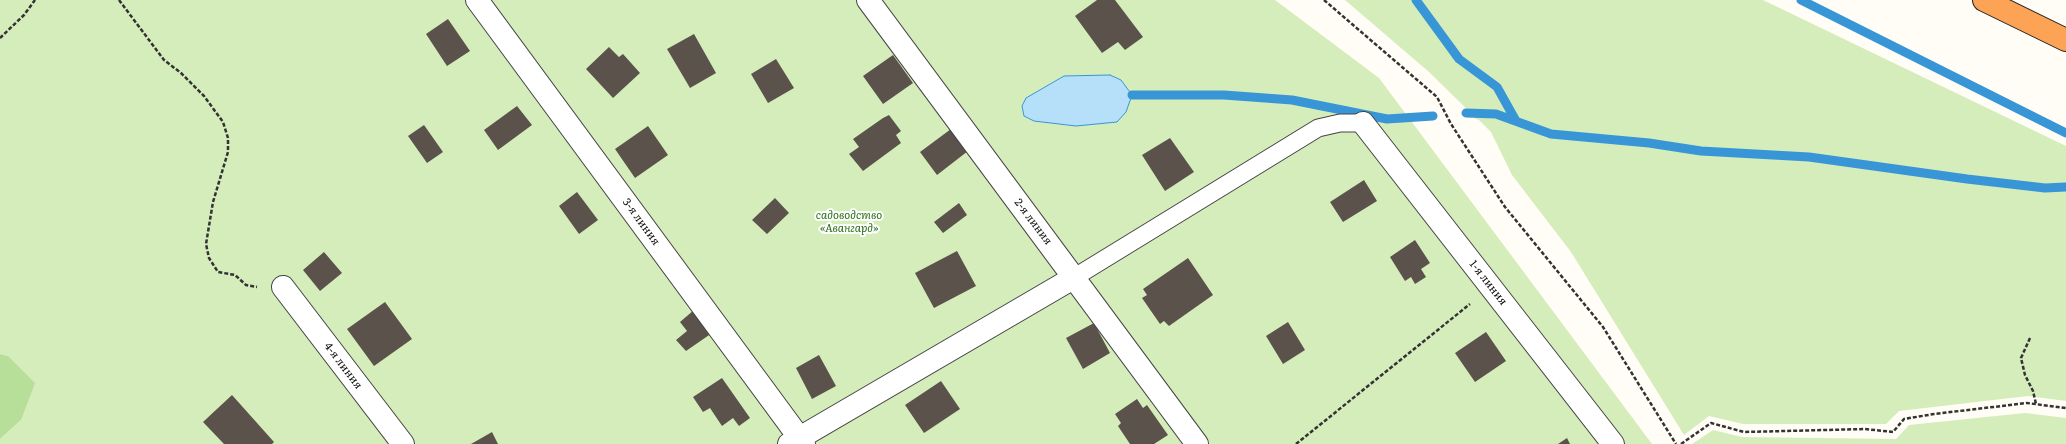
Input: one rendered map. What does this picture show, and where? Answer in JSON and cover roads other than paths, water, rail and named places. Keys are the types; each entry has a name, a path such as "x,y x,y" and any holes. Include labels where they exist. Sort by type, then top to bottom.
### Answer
{"highway":[{"path":"1984,0 2066,40"}],"street":[{"name":"3-я линия","path":"477,0 797,442"},
{"name":"2-я линия","path":"868,0 1075,277 1197,444"},
{"name":"1-я линия","path":"1363,123 1613,444"},
{"path":"797,442 1075,277"},
{"name":"4-я линия","path":"283,287 403,444"}],"lane":[{"path":"1075,277 1318,128 1340,123 1363,123"}],"water":[{"path":"1110,75 1121,80 1132,95 1126,112 1117,122 1076,126 1034,121 1024,116 1022,106 1026,98 1064,76"}],"waterway":[{"path":"1416,0 1459,59 1497,87 1516,121"},
{"path":"1801,0 2066,133"},
{"path":"1132,95 1224,95 1292,100 1387,119 1433,116"},
{"path":"1466,113 1496,114 1551,134 1649,143 1701,151 1809,157 1967,179 2045,188 2066,187"}],"park label":[{"name":"садоводство «Авангард»","path":"849,222"}]}
